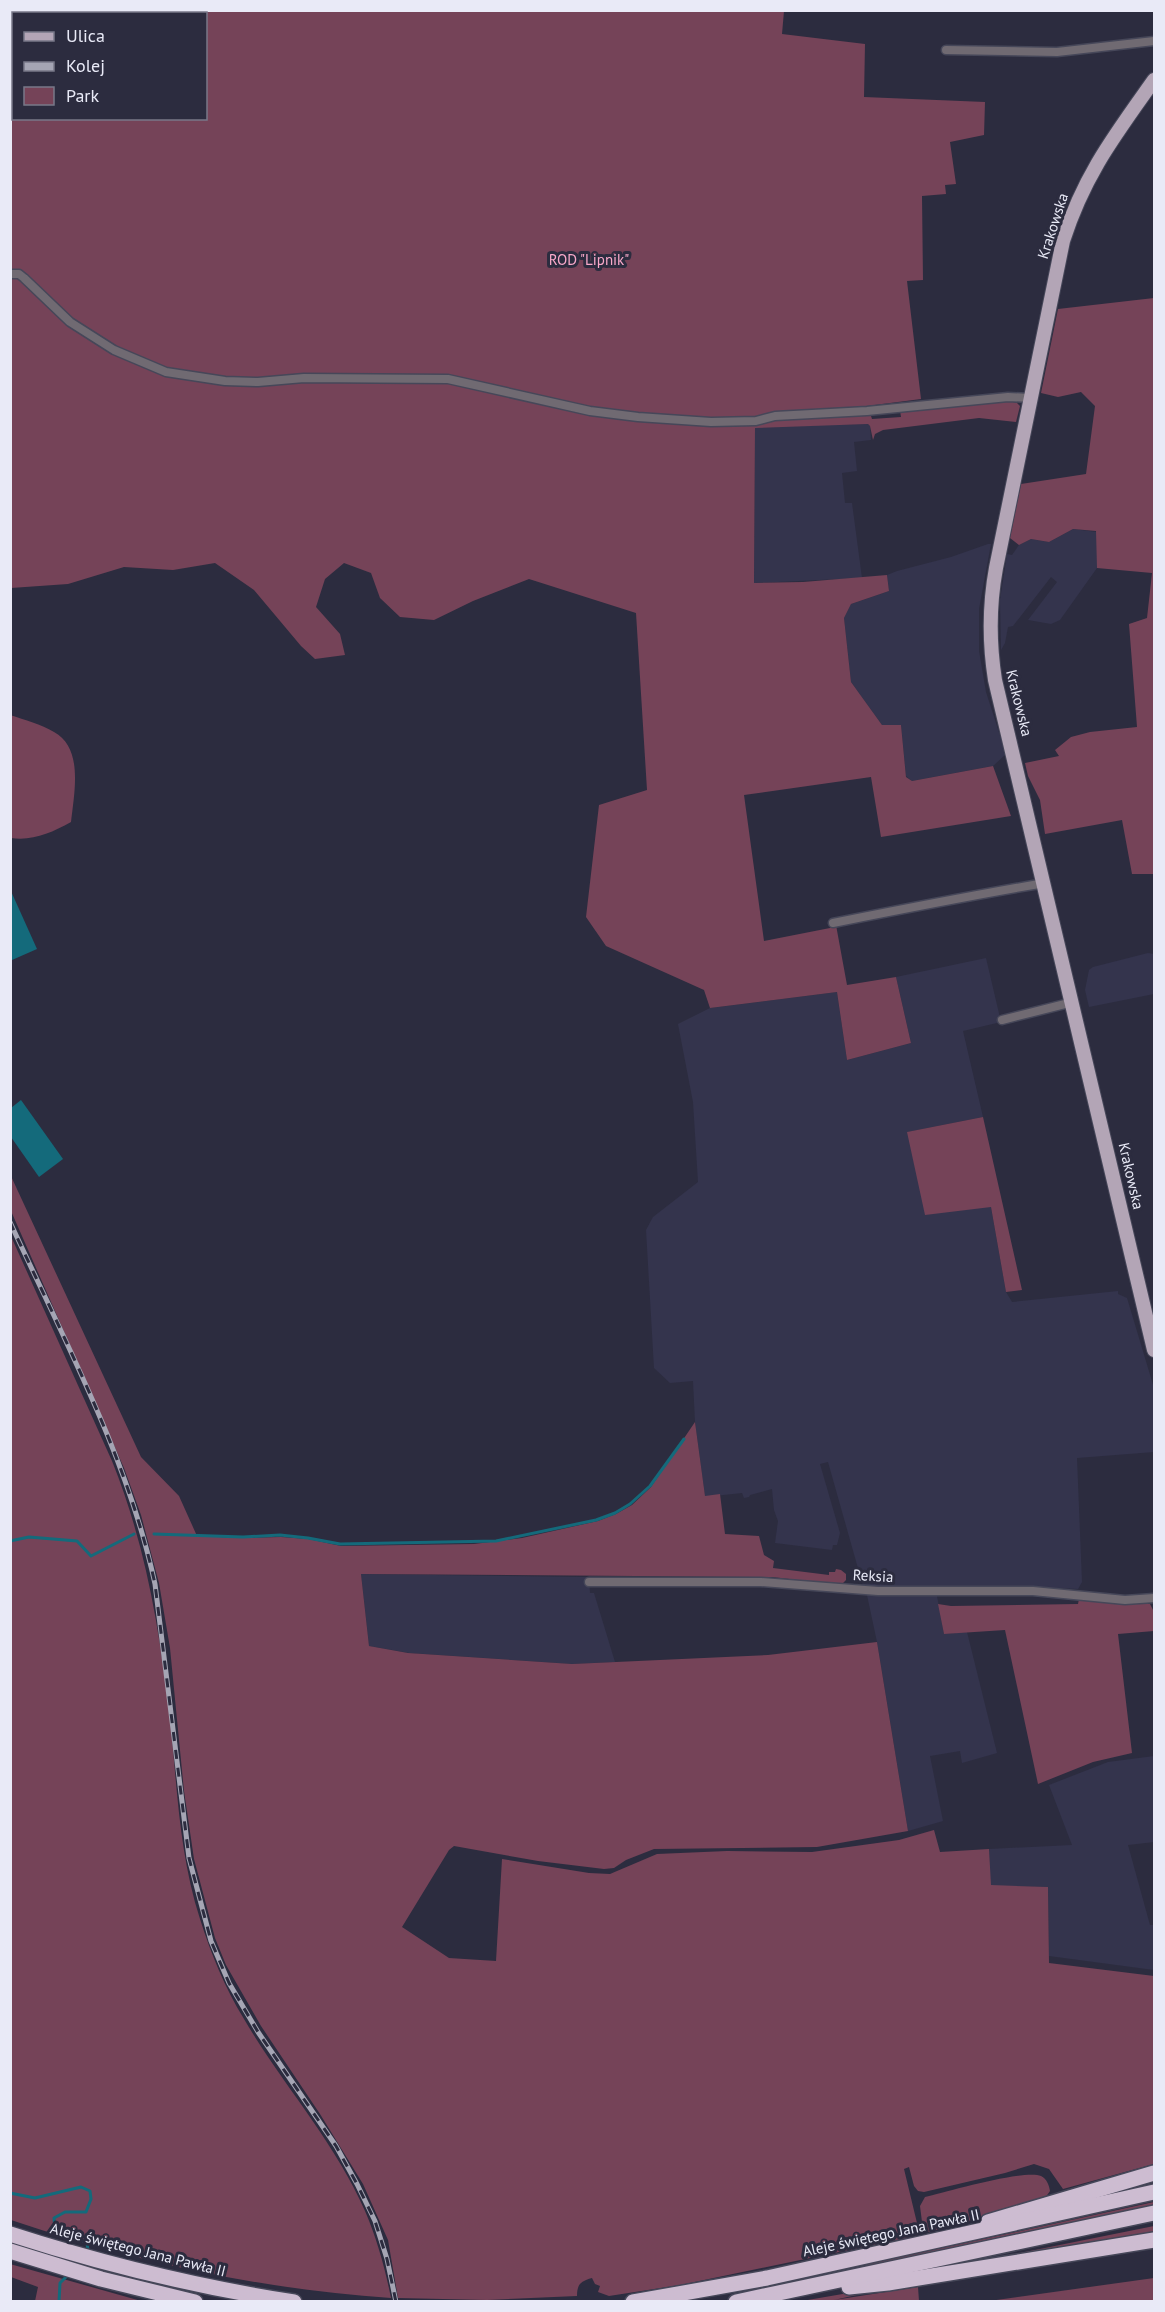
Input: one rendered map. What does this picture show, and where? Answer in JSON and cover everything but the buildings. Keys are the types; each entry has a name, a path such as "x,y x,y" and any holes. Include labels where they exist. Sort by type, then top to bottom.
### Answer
{"highway":[{"path":"932,2243 1008,2214 1155,2173"},
{"name":"Aleje świętego Jana Pawła II","path":"633,2301 726,2286 932,2243 1155,2192"},
{"path":"757,2298 1155,2213"},
{"name":"Aleje świętego Jana Pawła II","path":"10,2234 106,2263 171,2279 230,2292 294,2301"},
{"path":"736,2301 888,2283 1155,2240"},
{"path":"10,2251 101,2279 195,2301"}],"main road":[{"name":"Krakowska","path":"1155,80 1102,153 1076,202 1057,266 994,576 990,612 990,640 995,680 1045,883 1137,1283 1155,1350"}],"street":[{"path":"946,50 1057,52 1155,41"},
{"path":"10,274 19,274 70,322 114,350 166,372 225,381 258,382 304,378 448,379 608,414 711,422 756,421 775,416 867,411 1008,397 1030,398"},
{"path":"833,923 1045,883"},
{"path":"1002,1020 1073,1002"},
{"name":"Reksia","path":"589,1582 761,1582 878,1591 1033,1591 1125,1600 1155,1598"}],"shaded area":[{"path":"868,424 871,440 854,442 857,471 842,473 845,503 852,503 862,578 754,583 755,426"},
{"path":"1073,529 1097,532 1097,568 1060,620 1051,624 1028,620 1057,582 1051,577 1013,626 1008,627 1001,650 1000,600 1007,554 1012,555 1019,545 1031,539 1049,542"},
{"path":"991,544 979,609 979,651 986,692 1006,754 993,766 912,781 906,776 901,725 882,725 851,682 844,618 851,604 889,591 887,575"},
{"path":"10,889 37,949 12,960 10,958"},
{"path":"1148,953 1154,954 1154,994 1089,1007 1085,990 1089,970"},
{"path":"986,958 1001,1022 963,1031 983,1117 908,1132 991,1207 1006,1292 1012,1302 1118,1291 1118,1294 1127,1298 1154,1388 1154,1452 1077,1458 1082,1582 1078,1589 863,1586 828,1462 820,1464 840,1533 837,1545 833,1545 832,1550 775,1543 778,1521 774,1510 772,1489 744,1498 742,1493 705,1497 695,1422 693,1381 670,1383 654,1368 646,1230 653,1217 698,1182 693,1102 678,1024 710,1008 837,992 847,1060 911,1043 896,977"},
{"path":"21,1100 63,1159 39,1177 11,1137 11,1108"},
{"path":"361,1574 589,1577 590,1593 594,1593 615,1662 572,1664 409,1653 369,1646"},
{"path":"867,1595 937,1596 944,1634 967,1632 997,1753 962,1763 960,1751 930,1756 943,1821 908,1831 877,1642"},
{"path":"1154,1756 1154,1842 1128,1845 1150,1925 1154,1925 1154,1970 1049,1956 1048,1887 990,1886 989,1849 1072,1845 1049,1785 1108,1762"}],"green space":[{"name":"ROD \"Lipnik\"","path":"10,11 784,11 782,34 865,44 864,97 985,102 984,135 950,142 956,184 945,185 946,194 922,196 923,280 907,281 921,399 867,406 867,413 870,413 872,419 901,417 900,410 1005,400 1020,406 1016,422 979,418 883,430 875,434 873,440 868,424 755,428 754,583 803,582 887,575 889,591 851,604 844,618 851,682 882,725 901,725 906,777 912,781 993,766 1011,816 881,837 871,777 744,795 764,941 836,925 847,985 896,977 911,1043 847,1060 837,992 710,1008 704,990 606,946 586,917 599,805 647,790 636,613 529,579 473,601 434,620 400,617 380,598 371,573 344,563 325,579 316,607 340,634 345,655 315,659 301,646 254,590 215,563 173,570 124,567 68,584 11,588"},
{"path":"1154,298 1154,874 1132,874 1122,820 1045,834 1040,800 1028,776 1025,763 1059,756 1055,750 1071,737 1090,732 1137,727 1129,624 1147,618 1152,573 1097,568 1096,531 1073,529 1049,542 1031,539 1019,545 1010,538 1021,484 1086,474 1095,406 1081,392 1058,397 1041,393 1058,309"},
{"path":"10,715 54,732 70,749 73,760 75,785 71,822 49,833 34,837 11,838"},
{"path":"983,1117 1022,1290 1006,1292 991,1207 925,1215 907,1132"},
{"path":"10,1174 141,1457 179,1496 197,1536 281,1537 308,1539 341,1546 474,1544 522,1538 598,1521 632,1505 651,1487 695,1422 705,1496 720,1494 725,1534 759,1536 764,1555 774,1561 773,1568 829,1575 829,1572 835,1572 836,1569 846,1574 846,1580 841,1585 772,1577 361,1574 369,1646 408,1653 572,1664 768,1655 877,1642 908,1831 817,1847 654,1849 626,1860 614,1868 604,1869 538,1861 454,1846 449,1850 402,1927 449,1958 496,1961 502,1859 589,1873 610,1874 657,1854 727,1851 812,1852 899,1840 934,1830 940,1852 989,1849 991,1885 1048,1887 1049,1963 1154,1976 1154,2164 1063,2189 1049,2169 1034,2164 924,2192 918,2191 914,2186 909,2167 904,2169 917,2223 922,2222 920,2206 925,2197 967,2186 1003,2178 1032,2175 1045,2179 1050,2191 1045,2198 906,2238 680,2285 609,2296 598,2292 600,2286 595,2284 592,2278 580,2284 577,2296 487,2300 398,2298 388,2240 363,2184 320,2114 261,2026 226,1965 215,1938 194,1859 184,1791 170,1648 159,1583 141,1515 124,1468 11,1211"},
{"path":"10,1234 112,1461 134,1524 150,1587 161,1651 187,1870 209,1945 244,2019 324,2137 353,2186 373,2232 391,2298 294,2288 198,2271 105,2249 11,2220"},
{"path":"1079,1599 1150,1604 1154,1612 1154,1631 1118,1634 1132,1753 1093,1762 1038,1784 1005,1630 944,1634 938,1604 951,1606 1078,1604"},
{"path":"1154,2202 1154,2207 869,2268 868,2264"},
{"path":"1154,2226 1154,2234 1014,2255 1020,2253"},
{"path":"10,2264 141,2301 35,2301 38,2287 11,2277"},
{"path":"1154,2278 1154,2301 989,2301"},
{"path":"918,2287 919,2301 796,2302 860,2291 861,2294 834,2300"}],"waterway":[{"path":"154,1534 243,1537 280,1535 340,1544 496,1541 596,1520 615,1513 630,1504 650,1486 684,1439"},
{"path":"10,1541 29,1537 77,1541 91,1556 134,1534"},
{"path":"10,2193 35,2198 81,2187 90,2191 91,2199 86,2212 65,2212 54,2218 55,2227 87,2243 88,2251"},
{"path":"59,2302 60,2283 69,2274"}],"railway":[{"path":"10,1222 93,1400 129,1491 143,1537 155,1584 189,1858 211,1941 229,1983 258,2032 336,2146 357,2184 375,2221 387,2259 396,2302"}]}
